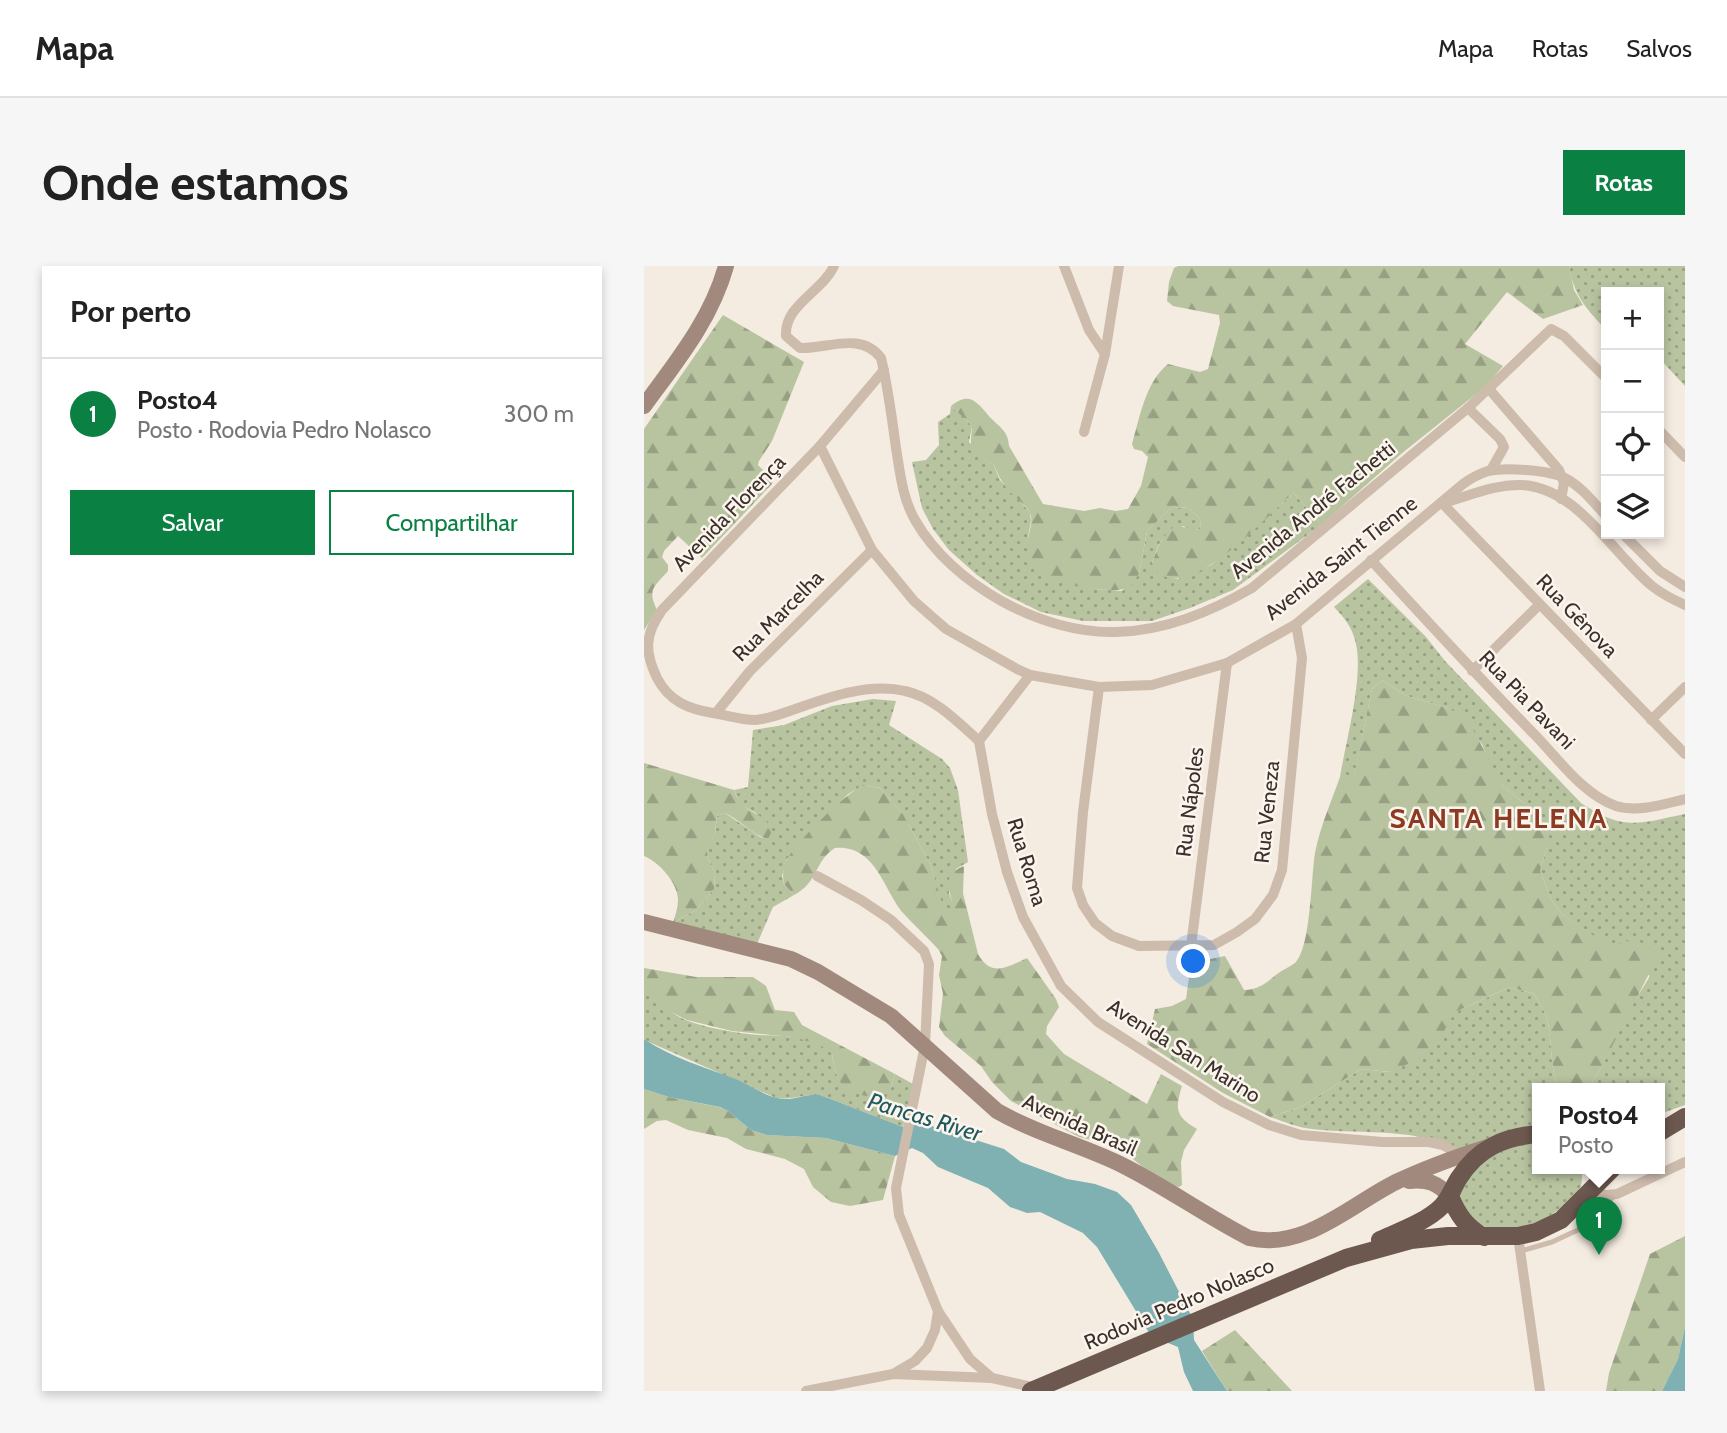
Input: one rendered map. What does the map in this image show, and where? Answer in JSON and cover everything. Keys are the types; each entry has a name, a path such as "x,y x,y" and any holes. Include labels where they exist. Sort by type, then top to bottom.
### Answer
{"highway":[{"name":"Rodovia Pedro Nolasco","path":"1035,1390 1346,1258 1425,1218 1442,1206 1462,1173 1489,1146 1520,1135 1532,1134"},
{"path":"1590,1174 1590,1191"},
{"name":"Rodovia Pedro Nolasco","path":"1346,1258 1410,1240 1448,1236 1484,1237 1519,1243 1561,1220 1607,1174"},
{"path":"1450,1196 1457,1212 1470,1229 1484,1237"}],"main road":[{"path":"644,406 694,337 713,303 726,266"},
{"name":"Avenida Brasil","path":"644,922 791,959 891,1016 998,1111 1135,1172 1250,1238 1267,1242 1288,1240 1397,1182 1489,1146"},
{"name":"Avenida Brasil","path":"1397,1182 1423,1179 1432,1181 1450,1196"}],"street":[{"path":"1064,266 1089,330 1105,354"},
{"path":"1084,432 1105,354 1119,266"},
{"path":"833,268 790,317 785,326 786,337 800,348 849,342 870,346 881,358 884,370"},
{"name":"Avenida André Fachetti","path":"884,370 902,487 914,519 931,542 955,568 984,591 1020,612 1096,632 1119,632 1182,621 1219,607 1252,588 1468,408 1550,328 1564,336 1601,373"},
{"name":"Avenida Florença","path":"884,370 820,446 662,610 648,630 647,648 652,670 662,688 681,705 754,720 776,716 842,694 876,689 905,691 929,700 979,741"},
{"path":"1489,388 1563,477 1581,490 1601,511"},
{"path":"1468,408 1500,439 1502,452 1492,470"},
{"path":"1664,435 1685,457"},
{"name":"Avenida Saint Tienne","path":"820,446 872,550 914,601 947,629 997,660 1030,675 1099,687 1152,685 1227,663 1296,624 1371,559 1476,475 1492,470 1528,470 1563,477"},
{"path":"1561,499 1563,477"},
{"name":"Avenida Saint Tienne","path":"1442,503 1483,490 1521,485 1538,488 1561,499 1581,514 1651,585 1685,605"},
{"name":"Rua Gênova","path":"1442,503 1685,754"},
{"path":"1628,539 1660,571 1685,587"},
{"name":"Rua Marcelha","path":"716,713 758,662 872,550"},
{"name":"Rua Pia Pavani","path":"1371,559 1472,671 1599,798 1630,808 1658,806 1685,799"},
{"path":"1472,671 1539,605"},
{"name":"Rua Veneza","path":"1099,687 1083,812 1077,888 1083,905 1095,923 1111,936 1139,946 1214,945 1255,919 1273,895 1282,870 1302,658 1296,624"},
{"name":"Rua Nápoles","path":"1191,946 1227,663"},
{"path":"979,741 1030,675"},
{"path":"1651,720 1685,687"},
{"name":"Rua Roma","path":"979,741 992,814 1007,872 1023,917 1061,986"},
{"path":"817,876 891,920 924,951 929,964 925,1045 896,1188 899,1215 938,1311 970,1359 992,1378"},
{"name":"Avenida San Marino","path":"1061,986 1098,1022 1130,1045 1223,1102 1269,1125 1301,1135 1382,1142 1429,1142 1443,1145 1461,1156"},
{"path":"1665,1171 1685,1162"},
{"path":"1590,1191 1606,1195 1617,1194 1660,1174"},
{"path":"1519,1243 1540,1391"},
{"path":"893,1374 915,1361 927,1348 935,1331 938,1311"},
{"path":"806,1391 893,1374 992,1378 1035,1390"}],"lane":[{"path":"1519,1243 1552,1242 1580,1229 1617,1194"}],"green space":[{"path":"1569,266 1685,266 1685,386 1664,363 1664,287 1601,287 1601,325 1574,286"},
{"path":"1569,266 1574,290 1583,305 1543,319 1507,292 1465,344 1503,366 1486,386 1401,454 1321,525 1294,493 1246,537 1203,570 1182,578 1165,576 1152,563 1163,538 1175,526 1200,529 1201,520 1189,508 1172,507 1147,531 1139,574 1130,587 1106,590 1055,581 1045,576 1032,560 1027,544 1031,520 1029,511 1007,489 993,464 972,450 972,426 951,406 963,399 972,400 1002,429 1043,504 1084,511 1100,508 1116,511 1128,509 1141,486 1148,457 1142,451 1134,449 1132,444 1149,391 1168,364 1200,372 1208,369 1220,323 1219,315 1173,306 1167,301 1169,282 1174,268"},
{"path":"723,315 804,362 772,441 759,461 758,465 773,480 772,484 702,558 678,536 664,551 662,557 668,565 668,571 652,593 657,610 644,630 644,429"},
{"path":"951,406 972,426 969,442 985,460 993,464 1000,480 1030,512 1028,537 1096,589 1122,591 1139,574 1147,531 1172,507 1189,508 1201,520 1200,529 1191,530 1183,526 1165,536 1157,548 1152,563 1172,578 1178,579 1211,565 1294,493 1321,525 1233,590 1152,621 1083,621 1041,612 1004,594 977,575 949,550 933,529 922,508 912,462 926,460 939,445 938,422 950,414"},
{"path":"1368,579 1581,803 1596,812 1631,823 1685,814 1685,1105 1665,1112 1665,1083 1591,1083 1626,1015 1650,976 1563,915 1552,901 1540,871 1547,847 1524,803 1503,786 1490,765 1482,744 1448,708 1407,696 1382,680 1372,689 1354,777 1340,777 1358,670 1352,631 1334,607"},
{"path":"1382,680 1407,696 1448,708 1467,718 1503,786 1542,822 1547,847 1540,871 1552,901 1563,915 1609,946 1636,941 1647,945 1658,956 1591,1083 1557,1083 1545,1013 1534,994 1510,987 1455,1012 1444,1031 1412,1062 1390,1072 1361,1069 1301,1107 1270,1117 1223,1093 1147,1044 1155,1009 1172,1006 1186,999 1191,963 1225,956 1244,990 1265,983 1295,963 1300,955 1307,928 1315,853 1320,834 1340,777 1354,776 1372,689"},
{"path":"873,699 896,701 889,725 942,759 950,768 958,790 968,862 956,869 949,893 952,910 943,911 932,868 903,814 880,788 864,785 848,794 787,859 782,876 784,884 794,895 773,907 756,946 673,923 696,910 714,889 715,873 707,848 715,833 717,816 725,813 760,837 768,839 756,813 740,805 734,790 748,787 753,730 784,725 832,706"},
{"path":"644,763 734,790 742,805 763,819 772,831 768,839 725,813 717,816 715,833 707,849 715,873 714,889 696,910 673,923 678,903 675,887 661,868 644,856"},
{"path":"863,785 880,788 903,814 932,868 944,910 952,910 949,884 951,874 964,866 963,893 978,954 988,966 994,968 1007,967 1027,958 1056,999 1059,1007 1047,1026 1046,1034 1064,1054 1147,1104 1161,1074 1182,1086 1178,1101 1179,1111 1184,1120 1197,1129 1184,1150 1181,1162 1182,1185 1179,1187 1162,1183 1127,1154 1100,1142 1079,1137 1011,1101 981,1066 945,1036 939,1027 943,994 939,975 942,956 903,913 877,870 860,854 849,849 835,848 823,859 802,890 794,895 784,884 784,867 794,850 834,807"},
{"path":"644,968 696,977 753,977 766,986 775,1010 794,1012 802,1025 895,1074 891,1088 875,1097 849,1090 839,1079 832,1053 818,1044 793,1037 732,1031 687,1020 663,1008 644,989"},
{"path":"1510,987 1534,994 1548,1022 1553,1071 1557,1083 1532,1083 1532,1135 1467,1154 1448,1145 1411,1135 1307,1128 1270,1117 1301,1107 1361,1069 1390,1072 1455,1012"},
{"path":"644,989 672,1013 694,1023 734,1032 797,1038 816,1043 832,1053 838,1077 843,1084 850,1087 891,1088 895,1074 913,1084 903,1127 820,1095 776,1098 649,1042 644,1039"},
{"path":"644,1089 719,1107 751,1130 767,1135 826,1138 895,1156 883,1200 850,1206 831,1202 813,1187 804,1169 785,1159 746,1149 727,1138 688,1130 666,1120 657,1121 644,1129"},
{"path":"1532,1141 1532,1174 1582,1174 1581,1186 1568,1202 1538,1222 1507,1231 1487,1228 1458,1209 1459,1189 1466,1176 1483,1160"},
{"path":"1685,1236 1685,1327 1678,1359 1662,1391 1606,1391 1609,1373 1650,1254"},
{"path":"1235,1330 1292,1391 1227,1391 1202,1351"}],"water":[{"path":"644,1039 678,1057 738,1080 772,1097 788,1099 820,1095 903,1127 919,1122 1004,1149 1021,1162 1067,1179 1095,1184 1117,1192 1131,1205 1158,1251 1193,1319 1194,1340 1227,1391 1193,1391 1184,1372 1178,1347 1151,1336 1097,1247 1083,1233 1040,1212 1027,1213 1010,1207 988,1188 938,1167 923,1153 912,1148 895,1156 826,1138 767,1135 751,1130 720,1107 644,1089"},
{"path":"1685,1327 1685,1391 1662,1391 1678,1359"}],"place":[{"name":"Posto4","path":"1599,1255"}],"district":[{"name":"SANTA HELENA","path":"1499,818"}],"water label":[{"name":"Pancas River","path":"925,1117"}]}
